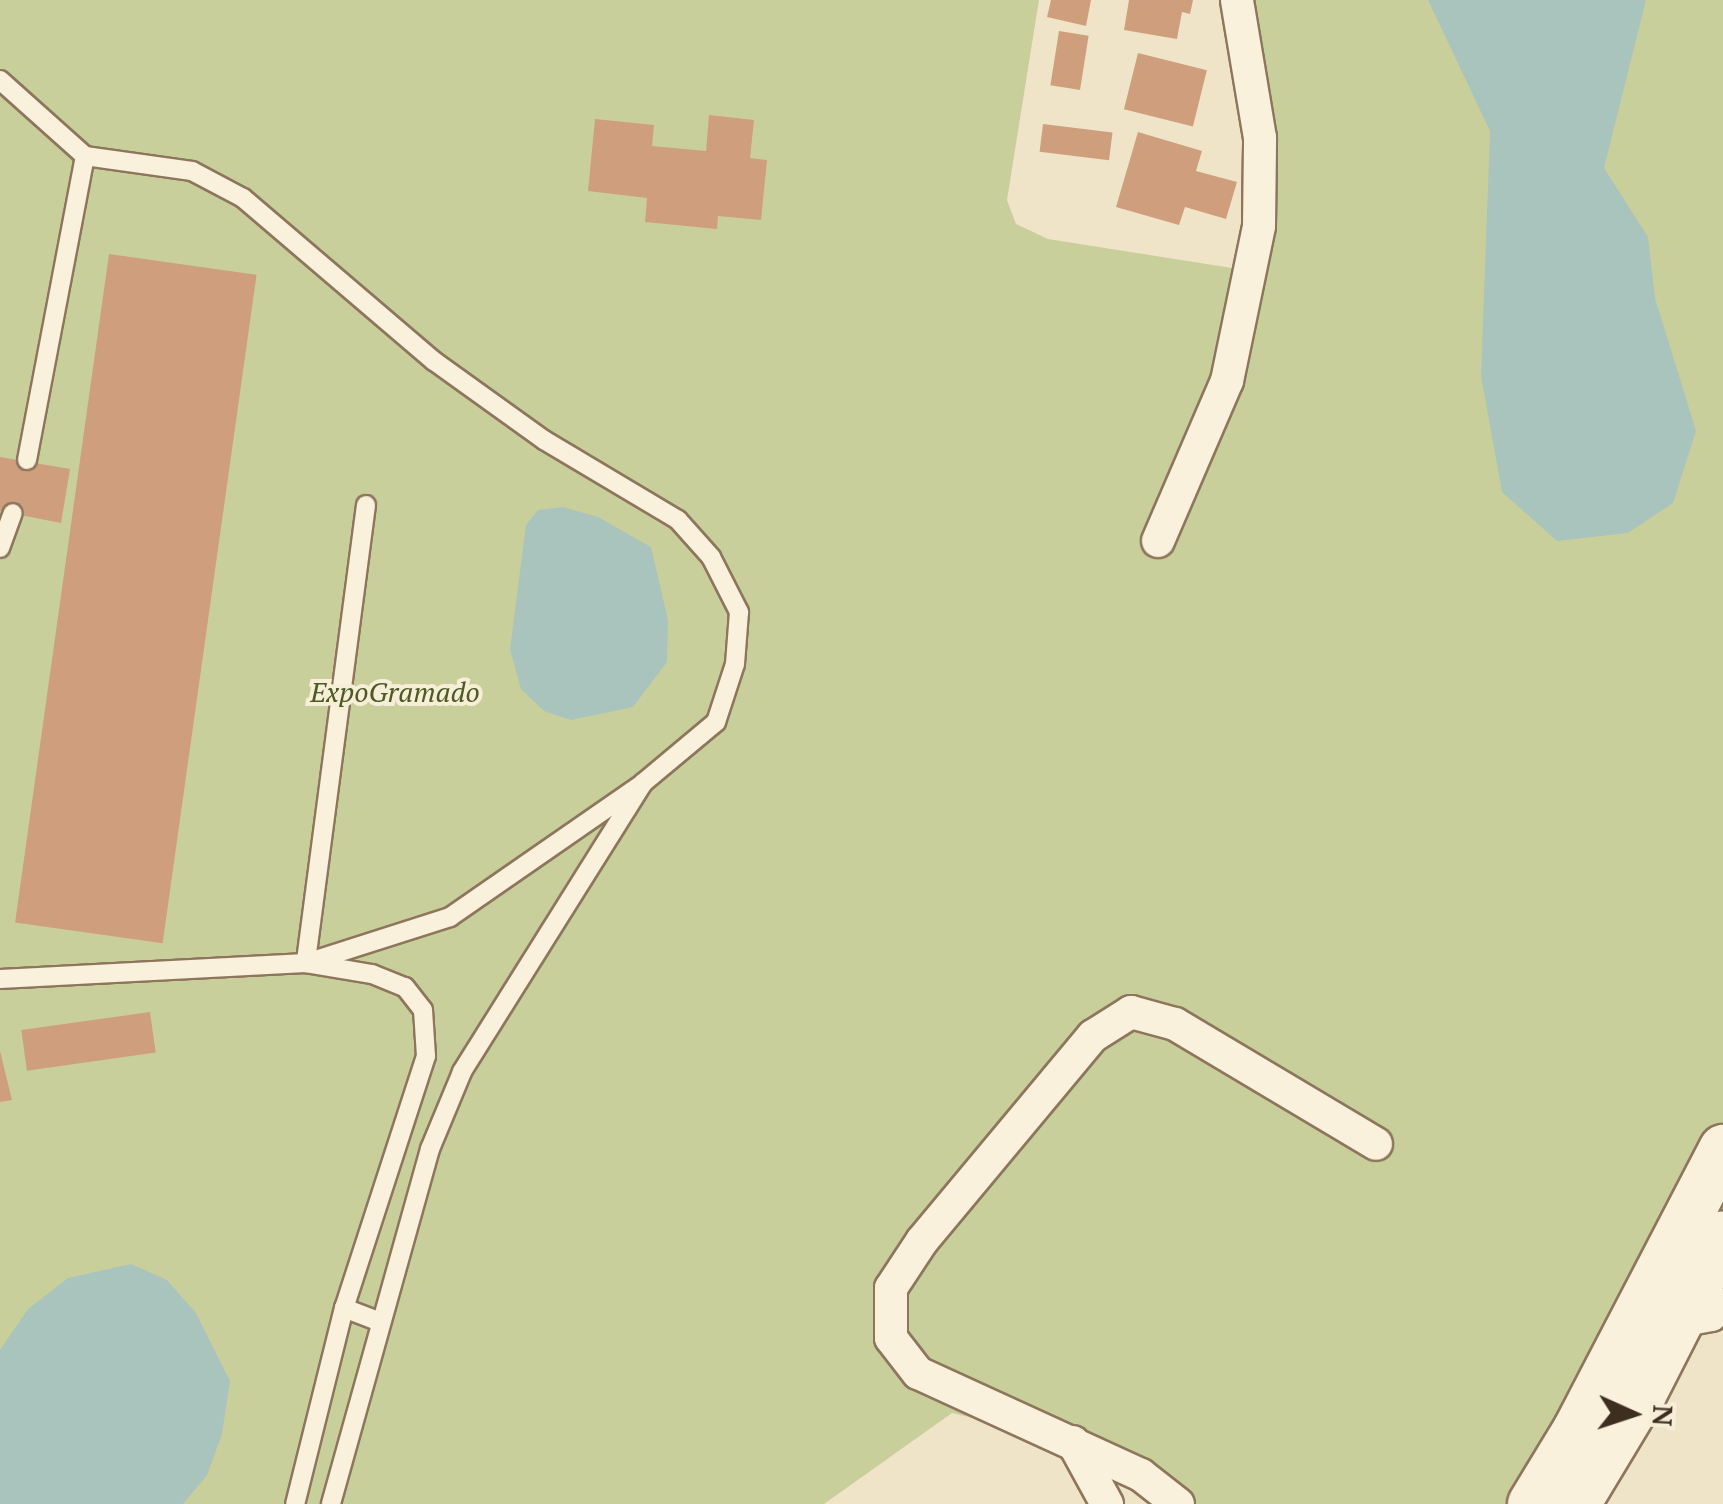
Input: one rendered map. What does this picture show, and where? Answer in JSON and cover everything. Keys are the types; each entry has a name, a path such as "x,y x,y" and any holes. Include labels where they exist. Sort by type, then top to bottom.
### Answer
{"main road":[{"path":"1576,1504 1691,1299 1723,1149"},
{"path":"1532,1504 1691,1299"}],"street":[{"path":"1158,541 1227,382 1258,226 1260,138 1236,0"},
{"path":"1178,1504 1141,1475 918,1373 891,1338 891,1288 1093,1036 1131,1012 1175,1024 1376,1144"},
{"path":"1073,1442 1107,1504"}],"lane":[{"path":"0,80 85,156 192,171 242,198 434,362 544,440 678,520 712,557 739,612 728,696 716,722 692,747 450,917 306,963"},
{"path":"27,460 85,156"},
{"path":"306,963 366,505"},
{"path":"0,548 13,513"},
{"path":"331,1504 430,1148 462,1072 644,783"},
{"path":"0,979 306,963 372,974 405,987 423,1010 426,1056 344,1308 295,1504"},
{"path":"344,1308 380,1322"}],"green space":[{"name":"ExpoGramado","path":"0,0 1039,0 1007,200 1016,224 1048,239 1251,271 1237,0 1723,0 1723,1149 1532,1504 1178,1504 1073,1442 952,1413 824,1504 0,1504"}],"water":[{"path":"1428,0 1646,0 1604,168 1648,237 1655,298 1696,431 1673,503 1628,533 1557,541 1502,492 1481,376 1490,131"},
{"path":"563,507 598,517 651,547 668,620 667,662 633,707 571,720 544,711 521,689 510,649 526,525 538,510"},
{"path":"131,1264 167,1280 196,1313 230,1381 222,1434 207,1475 183,1504 0,1504 0,1350 28,1309 68,1278"}],"building":[{"path":"1051,0 1091,0 1086,26 1047,17"},
{"path":"1129,0 1193,0 1190,14 1182,12 1177,39 1124,30"},
{"path":"1059,31 1089,36 1080,90 1050,85"},
{"path":"1138,53 1207,70 1193,126 1124,109"},
{"path":"709,115 754,120 750,158 767,160 761,220 718,216 717,229 645,222 647,198 588,191 595,119 654,125 652,146 706,151"},
{"path":"1043,124 1112,133 1109,160 1040,152"},
{"path":"1138,132 1202,151 1196,171 1237,182 1226,219 1185,207 1179,225 1116,207"},
{"path":"109,254 257,275 163,943 15,922"},
{"path":"0,457 70,469 61,523 0,511"},
{"path":"150,1012 156,1053 27,1071 21,1030"},
{"path":"0,1051 12,1100 0,1102"}]}
